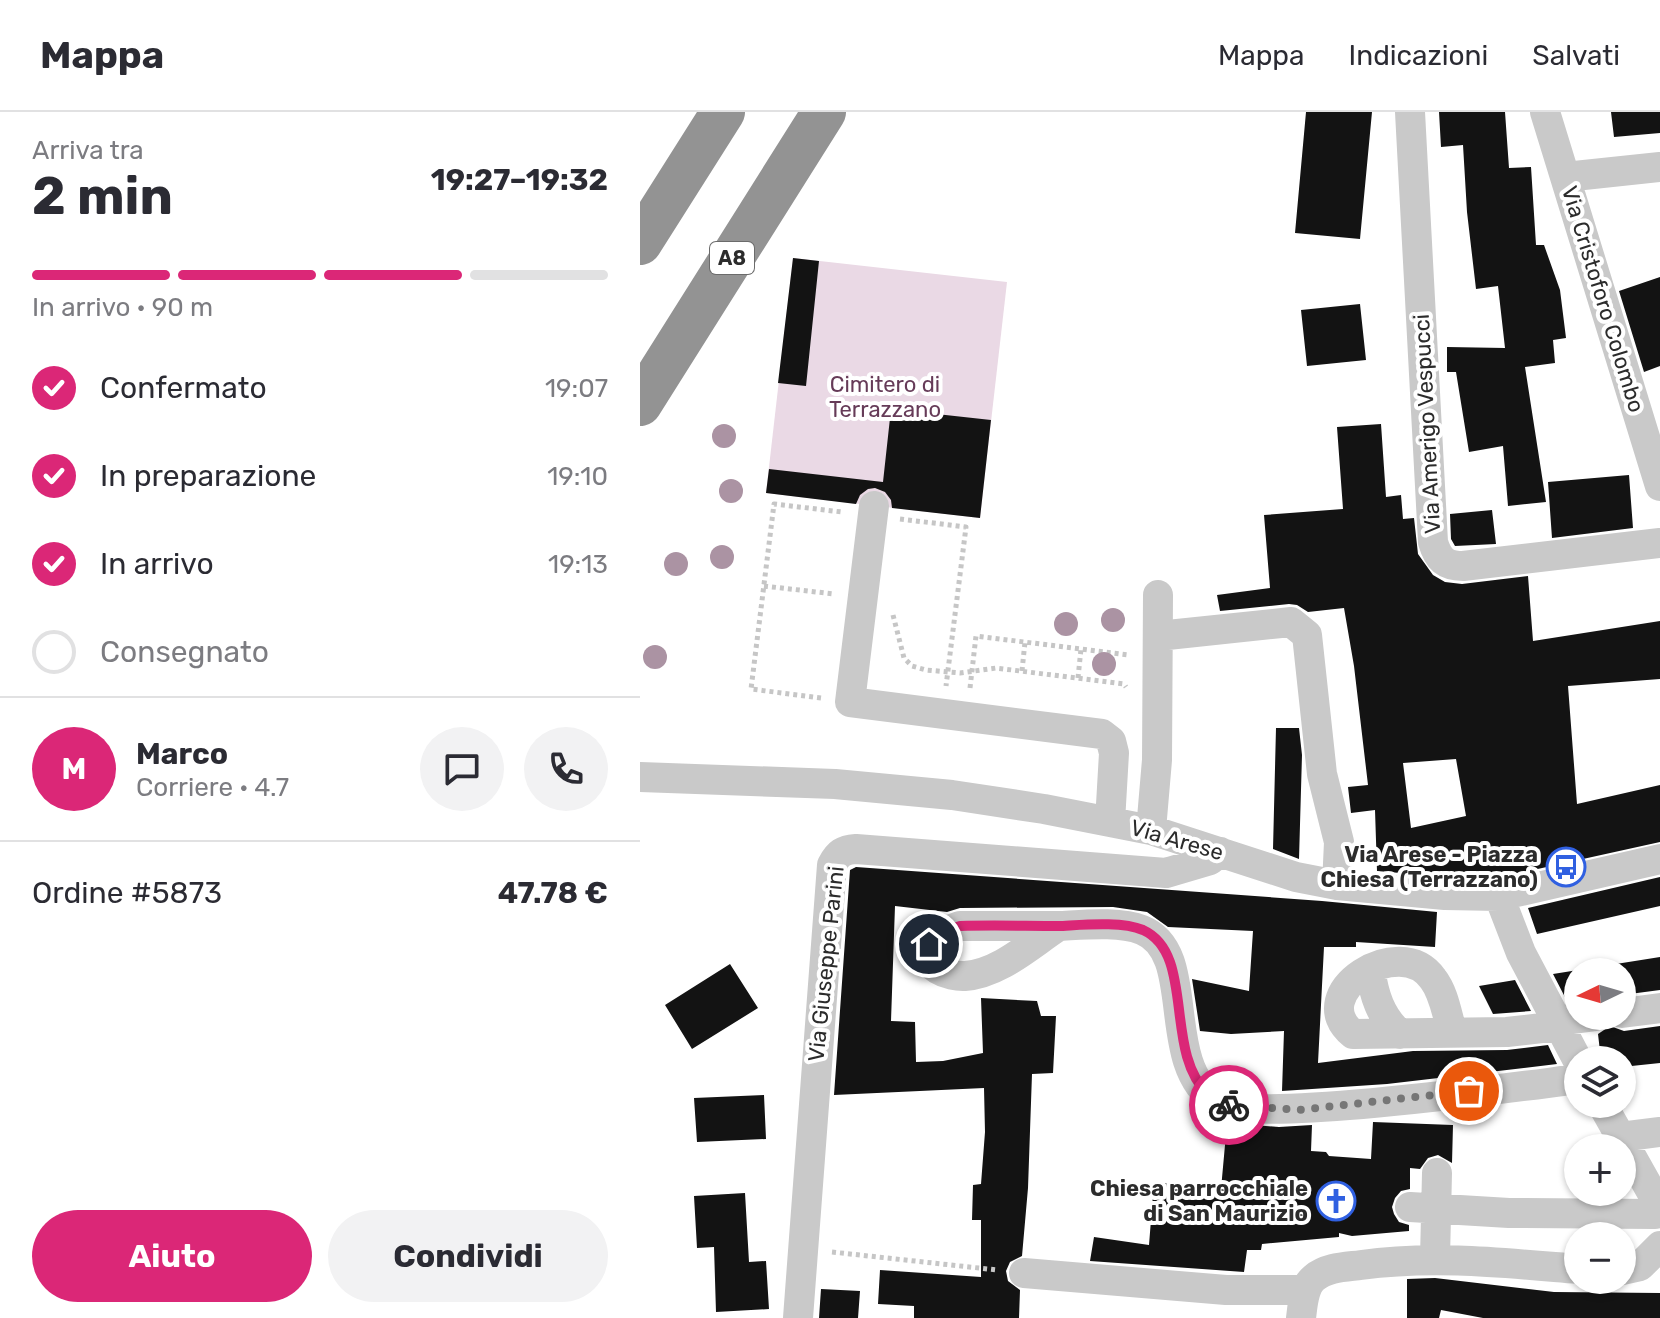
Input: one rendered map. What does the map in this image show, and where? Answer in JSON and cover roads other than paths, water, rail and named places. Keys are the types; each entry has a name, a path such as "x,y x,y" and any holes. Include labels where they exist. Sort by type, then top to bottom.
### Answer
{"highway":[{"path":"640,243 723,112"},
{"name":"A8","path":"640,404 824,112"}],"street":[{"name":"Via Amerigo Vespucci","path":"1410,112 1436,554 1442,562 1463,566 1660,543"},
{"name":"Via Cristoforo Colombo","path":"1545,112 1660,486"},
{"path":"1565,177 1660,167"},
{"path":"874,506 850,702 1102,734 1111,741 1114,753 1110,822"},
{"path":"1151,830 1157,760 1158,595"},
{"path":"1158,636 1291,622 1307,635 1322,774 1339,842 1337,885"},
{"name":"Via Arese","path":"640,777 835,784 952,795 1151,830 1296,877 1337,885 1445,895 1499,896 1660,859"},
{"name":"Via Giuseppe Parini","path":"798,1318 832,865 837,854 856,849 1166,873 1210,860 1220,852"},
{"path":"1499,896 1521,953 1570,1046"},
{"path":"1059,926 1093,924 1139,929 1159,943 1172,968 1181,1040 1192,1072 1199,1085 1219,1104 1299,1110 1564,1081"},
{"path":"1452,1031 1440,991 1420,965 1379,963 1355,979 1341,995 1338,1013 1342,1025 1353,1034 1507,1032 1564,1022"},
{"path":"1370,969 1381,1010 1388,1023 1400,1034"},
{"path":"1636,1011 1660,1008"},
{"path":"1636,1135 1660,1132"},
{"path":"1636,1149 1660,1166"},
{"path":"1423,1208 1509,1213 1658,1212 1636,1169"},
{"path":"1435,1258 1423,1208 1437,1173"},
{"path":"1636,1267 1660,1246"},
{"path":"1024,1273 1226,1290 1303,1304 1313,1279 1325,1270 1435,1258 1564,1268"}],"place":[{"name":"Via Arese - Piazza Chiesa (Terrazzano)","path":"1566,867"},
{"name":"Chiesa parrocchiale di San Maurizio","path":"1336,1201"}],"park label":[{"name":"Cimitero di Terrazzano","path":"885,396"}]}
